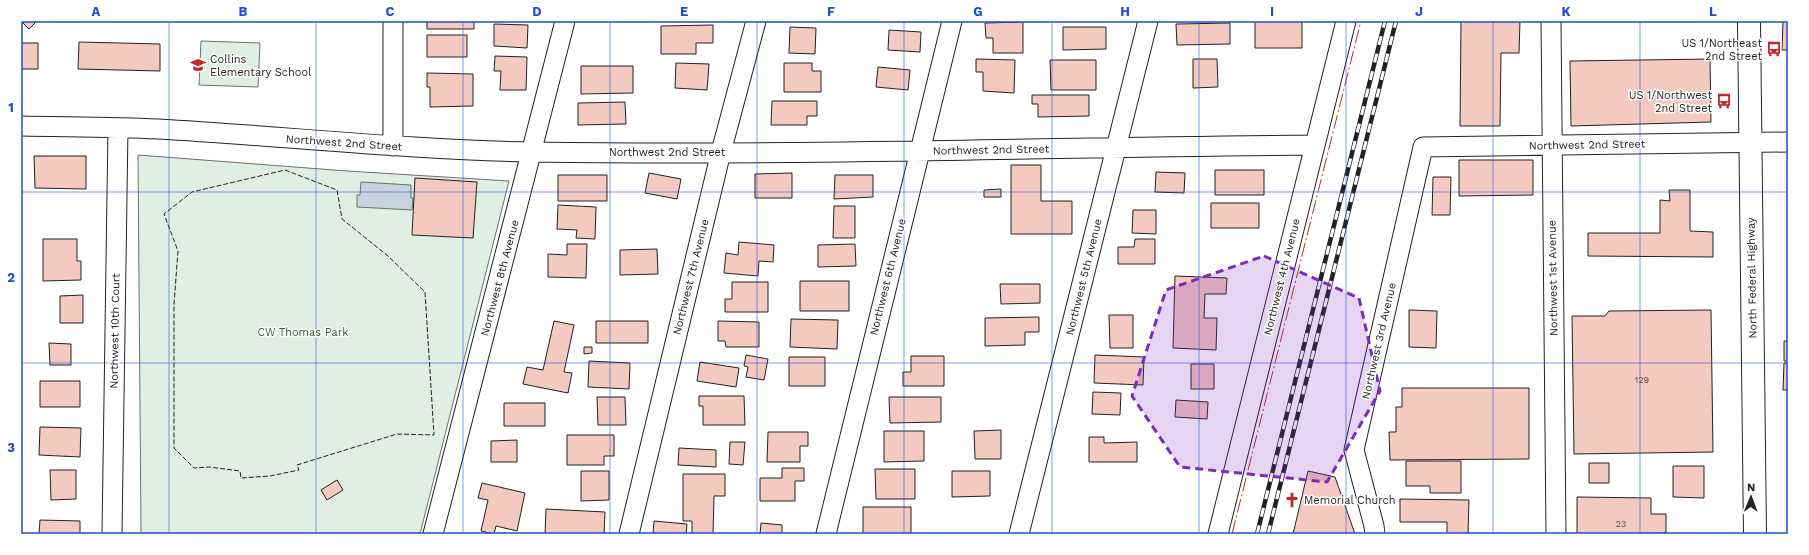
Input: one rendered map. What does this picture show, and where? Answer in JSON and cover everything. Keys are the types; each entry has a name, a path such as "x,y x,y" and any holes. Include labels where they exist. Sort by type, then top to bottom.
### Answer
{"main road":[{"name":"North Federal Highway","path":"1749,21 1755,534"}],"street":[{"path":"393,21 393,146"},
{"name":"Northwest 8th Avenue","path":"433,534 533,152 565,21"},
{"name":"Northwest 7th Avenue","path":"629,534 721,152 756,21"},
{"name":"Northwest 6th Avenue","path":"826,534 952,21"},
{"name":"Northwest 5th Avenue","path":"1019,534 1148,21"},
{"name":"Northwest 4th Avenue","path":"1218,534 1346,21"},
{"name":"Northwest 1st Avenue","path":"1551,21 1556,534"},
{"name":"Northwest 2nd Street","path":"21,126 118,128 393,146 533,152 919,152 1116,146 1314,145"},
{"name":"Northwest 10th Court","path":"112,534 118,128"},
{"name":"Northwest 2nd Street","path":"1423,147 1788,142"},
{"name":"Northwest 3rd Avenue","path":"1375,534 1354,450 1423,147"}],"highlighted area":[{"path":"1264,256 1359,298 1380,391 1327,482 1180,467 1132,396 1166,290"}],"green space":[{"path":"201,41 260,43 258,87 199,85"},
{"name":"CW Thomas Park","path":"138,155 347,171 509,181 420,534 141,534"}],"shaded area":[{"path":"361,182 411,185 411,198 413,198 412,210 357,207 357,195 360,195"}],"building":[{"path":"21,21 37,21 29,29"},
{"path":"427,21 474,21 474,29 427,29"},
{"path":"1255,21 1302,21 1302,48 1255,48"},
{"path":"1461,21 1520,21 1519,53 1501,53 1500,126 1460,126"},
{"path":"1783,21 1788,21 1788,50 1782,50"},
{"path":"1023,22 1023,53 993,53 993,38 986,38 985,23"},
{"path":"1230,23 1230,44 1177,45 1176,24"},
{"path":"494,24 528,25 527,48 494,46"},
{"path":"713,25 713,43 696,43 696,54 661,54 661,26"},
{"path":"790,27 816,28 815,54 789,53"},
{"path":"1063,27 1106,27 1106,49 1063,50"},
{"path":"889,30 921,32 920,52 888,50"},
{"path":"427,35 467,35 467,57 427,57"},
{"path":"79,42 160,44 160,71 78,69"},
{"path":"21,43 38,43 38,69 21,69"},
{"path":"495,56 527,57 526,90 500,90 501,71 494,71"},
{"path":"976,59 1015,60 1014,93 983,91 983,72 976,72"},
{"path":"1193,59 1217,59 1218,87 1193,88"},
{"path":"1710,59 1711,122 1571,126 1570,61"},
{"path":"1050,60 1096,60 1096,90 1051,90"},
{"path":"676,63 709,64 707,90 675,88"},
{"path":"784,63 812,63 812,71 821,71 821,92 784,92"},
{"path":"581,66 633,66 633,93 581,94"},
{"path":"878,67 910,70 908,90 876,87"},
{"path":"427,73 473,74 473,106 430,107 430,87 427,87"},
{"path":"1032,95 1089,95 1089,116 1038,117 1038,104 1032,104"},
{"path":"772,101 817,101 817,116 807,116 807,125 771,125"},
{"path":"625,102 626,124 578,125 578,103"},
{"path":"34,156 86,156 86,189 35,188"},
{"path":"1459,160 1533,160 1533,195 1459,196"},
{"path":"1011,165 1041,165 1041,201 1072,201 1072,234 1011,234"},
{"path":"1215,170 1264,170 1264,195 1215,195"},
{"path":"1156,172 1185,173 1184,193 1155,192"},
{"path":"649,173 681,179 677,199 645,193"},
{"path":"792,173 792,198 755,198 755,174"},
{"path":"558,175 607,175 607,201 558,201"},
{"path":"835,175 873,175 873,197 834,199"},
{"path":"1433,177 1451,177 1450,215 1432,215"},
{"path":"415,178 477,182 473,238 412,235"},
{"path":"1001,189 1001,197 984,197 984,190"},
{"path":"1669,190 1690,190 1690,231 1713,232 1713,257 1588,256 1588,233 1660,233 1660,200 1670,201"},
{"path":"1211,203 1259,203 1259,228 1211,228"},
{"path":"558,205 596,207 595,239 576,238 577,230 557,229"},
{"path":"834,206 855,206 855,238 833,238"},
{"path":"1133,210 1156,210 1156,234 1132,233"},
{"path":"43,239 77,239 77,261 81,261 81,280 43,281"},
{"path":"1135,239 1155,239 1155,264 1118,264 1118,247 1134,247"},
{"path":"739,242 774,245 773,262 759,261 758,276 724,273 726,253 738,255"},
{"path":"567,244 587,244 586,278 548,277 548,254 567,255"},
{"path":"855,244 856,266 818,267 818,245"},
{"path":"657,249 658,274 620,275 620,250"},
{"path":"1175,276 1227,278 1226,294 1205,294 1204,318 1217,318 1216,350 1173,348"},
{"path":"800,281 849,281 849,311 800,311"},
{"path":"732,282 768,282 768,312 725,312 725,299 732,299"},
{"path":"1000,284 1040,284 1040,303 1001,304"},
{"path":"83,295 83,323 60,323 60,296"},
{"path":"1409,310 1437,311 1436,348 1409,347"},
{"path":"1711,310 1713,452 1574,454 1572,316 1605,316 1609,311"},
{"path":"1109,315 1133,315 1133,348 1110,348"},
{"path":"1039,317 1039,332 1025,332 1025,345 985,346 985,318"},
{"path":"791,319 838,320 837,349 790,347"},
{"path":"554,321 574,325 564,372 572,373 568,393 523,384 527,367 543,370"},
{"path":"596,321 648,321 648,343 596,343"},
{"path":"718,321 759,322 759,347 726,347 725,341 718,341"},
{"path":"1784,341 1788,341 1788,361 1784,361"},
{"path":"49,343 71,344 71,365 50,365"},
{"path":"584,347 592,347 592,353 584,354"},
{"path":"746,355 768,359 764,380 746,377 748,367 744,366"},
{"path":"1095,355 1144,357 1143,385 1094,383"},
{"path":"911,356 944,356 944,386 903,386 903,372 911,372"},
{"path":"789,357 825,357 825,386 789,386"},
{"path":"589,361 630,363 629,389 588,387"},
{"path":"700,362 739,368 736,387 697,381"},
{"path":"1784,363 1788,363 1788,390 1783,390"},
{"path":"1191,364 1214,364 1214,389 1191,389"},
{"path":"40,381 80,381 80,407 40,407"},
{"path":"1402,388 1529,388 1529,459 1390,460 1389,432 1396,432 1396,407 1402,407"},
{"path":"1093,392 1121,393 1120,415 1092,414"},
{"path":"699,396 744,396 745,425 703,425 703,406 699,406"},
{"path":"597,397 625,397 626,425 598,425"},
{"path":"889,397 941,397 941,422 890,423"},
{"path":"1176,400 1208,402 1207,419 1175,417"},
{"path":"504,403 545,403 545,426 504,426"},
{"path":"40,427 81,428 80,457 39,455"},
{"path":"1001,430 1001,459 975,459 974,431"},
{"path":"884,431 924,431 924,461 884,462"},
{"path":"768,432 808,432 808,446 800,446 800,462 767,462"},
{"path":"567,435 614,435 614,456 604,456 604,465 567,465"},
{"path":"1089,437 1104,437 1104,443 1137,442 1137,462 1089,462"},
{"path":"517,440 517,462 491,462 491,441"},
{"path":"730,442 745,442 743,465 729,464"},
{"path":"679,448 716,450 716,467 678,465"},
{"path":"1406,461 1461,461 1461,493 1430,493 1430,486 1406,486"},
{"path":"1589,463 1609,463 1609,483 1589,483"},
{"path":"1673,466 1704,466 1704,498 1673,497"},
{"path":"782,468 804,468 804,481 795,481 795,501 760,501 760,478 782,478"},
{"path":"875,469 915,469 915,499 876,499"},
{"path":"50,470 76,470 76,499 51,500"},
{"path":"581,471 609,471 609,500 581,501"},
{"path":"952,471 990,471 990,496 952,497"},
{"path":"1308,471 1335,477 1355,534 1293,534"},
{"path":"683,474 725,474 725,496 714,496 713,534 692,534 692,521 683,521"},
{"path":"337,480 343,490 327,500 321,490"},
{"path":"482,483 525,493 517,531 496,526 494,534 481,531 488,500 478,498"},
{"path":"1577,497 1651,498 1651,514 1666,514 1666,533 1577,534"},
{"path":"1400,499 1469,500 1468,534 1447,534 1447,522 1400,522"},
{"path":"863,507 911,507 911,534 863,534"},
{"path":"546,509 605,512 604,534 545,534"},
{"path":"40,520 80,521 80,534 39,534"},
{"path":"654,521 687,524 686,534 653,534"},
{"path":"761,523 782,525 782,534 760,534"}],"railway":[{"path":"1257,534 1385,21"},
{"path":"1268,534 1396,21"}],"fence":[{"path":"285,170 337,190 342,219 388,256 425,292 434,435 397,434 297,465 299,470 270,476 241,478 240,471 209,467 194,468 174,448 174,304 178,251 164,214 192,192 285,170"}],"power":[{"path":"1232,534 1361,21"}],"place":[{"name":"US 1/Northeast 2nd Street","path":"1774,49"},
{"name":"Collins Elementary School","path":"198,65"},
{"name":"US 1/Northwest 2nd Street","path":"1724,101"},
{"name":"Memorial Church","path":"1292,500"}]}
